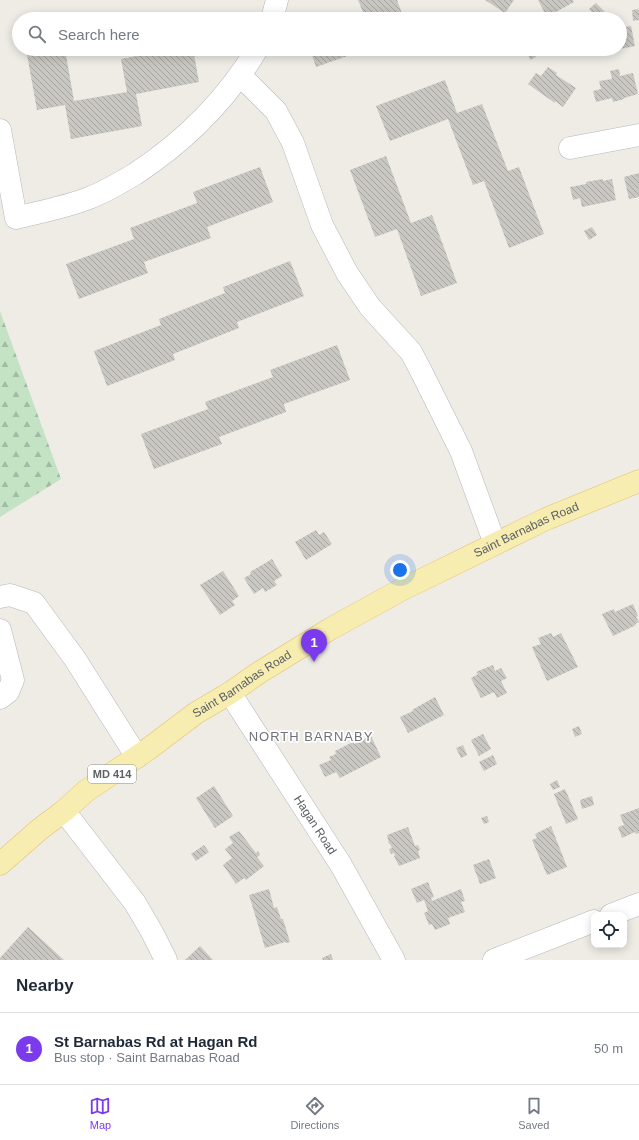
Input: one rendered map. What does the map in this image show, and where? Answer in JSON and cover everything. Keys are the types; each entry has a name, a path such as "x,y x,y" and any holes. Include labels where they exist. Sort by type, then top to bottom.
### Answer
{"main road":[{"name":"Saint Barnabas Road","path":"0,864 86,792 138,757 196,713 330,629 401,590 546,519 639,481"}],"street":[{"path":"274,12 277,0"},
{"path":"0,130 16,218 90,198 118,184 165,153 210,112 240,75 252,56"},
{"path":"240,75 276,111 290,137 322,225 347,273 370,307 411,352 461,451 495,544"},
{"path":"570,148 639,135"},
{"path":"0,597 10,595 34,603 75,659 138,757"},
{"path":"0,630 13,680 8,692 0,698"},
{"name":"Hagan Road","path":"230,693 341,865 394,960"},
{"path":"64,811 135,903 166,960"},
{"path":"619,912 639,904"},
{"path":"494,960 591,922"}],"green space":[{"path":"0,311 61,479 0,517"}],"building":[{"path":"358,0 397,0 401,12 363,12"},
{"path":"485,0 514,0 506,12"},
{"path":"538,0 573,0 574,2 556,12 544,12"},
{"path":"596,3 605,12 592,12 589,9"},
{"path":"639,9 639,20 633,21 632,10"},
{"path":"631,26 635,46 627,48 627,27"},
{"path":"27,56 66,56 74,101 127,92 121,59 137,56 194,56 199,82 136,94 142,126 71,139 65,105 37,110"},
{"path":"312,56 347,56 316,67"},
{"path":"528,56 536,56 536,57 530,60"},
{"path":"548,67 557,73 556,75 576,88 563,107 528,84 536,73 541,76"},
{"path":"619,69 620,76 633,73 638,94 613,102 612,98 596,102 593,91 601,89 599,81 612,79 610,71"},
{"path":"445,80 457,113 482,104 508,171 519,167 544,234 509,248 484,181 473,185 448,119 390,141 376,106"},
{"path":"386,156 411,223 432,215 457,283 421,296 397,229 375,237 350,170"},
{"path":"260,167 273,202 207,227 211,238 144,262 148,273 79,299 66,264 134,239 130,228 197,203 193,192"},
{"path":"639,173 639,197 629,199 624,177"},
{"path":"603,179 603,181 612,179 616,200 582,207 580,198 573,200 570,187"},
{"path":"592,227 597,235 589,240 584,231"},
{"path":"290,261 304,296 237,322 239,328 173,354 175,360 107,386 94,351 161,325 159,319 225,293 223,287"},
{"path":"337,345 350,380 284,404 286,412 219,437 222,444 154,469 141,434 208,409 205,402 273,377 270,370"},
{"path":"316,530 319,535 324,532 332,544 306,560 295,542"},
{"path":"272,559 282,576 274,581 277,585 265,592 263,588 254,594 244,578 251,574 250,572"},
{"path":"223,571 239,596 232,601 235,605 220,615 200,585"},
{"path":"633,604 638,616 636,617 639,622 635,624 636,625 613,636 602,614 614,609 615,612"},
{"path":"551,633 553,637 561,633 578,667 547,681 532,647 541,644 538,638"},
{"path":"493,665 495,671 501,668 507,678 501,681 507,693 497,698 494,692 481,698 471,678 478,674 476,672"},
{"path":"435,697 444,715 408,733 400,717 413,711 412,710"},
{"path":"579,726 582,734 575,737 572,729"},
{"path":"483,734 491,749 479,756 471,740"},
{"path":"371,736 381,757 340,778 336,772 325,777 319,765 331,760 329,757 336,754 335,751 353,742 354,744"},
{"path":"463,745 467,755 461,758 456,748"},
{"path":"493,755 497,764 484,771 479,762"},
{"path":"557,780 560,787 553,790 550,784"},
{"path":"214,786 233,816 215,828 196,798"},
{"path":"565,789 578,819 566,824 554,794"},
{"path":"592,796 594,805 582,809 580,800"},
{"path":"639,808 639,833 636,834 635,832 622,838 618,827 624,825 620,815"},
{"path":"487,816 489,822 484,824 481,818"},
{"path":"551,826 567,867 547,875 532,840 537,838 535,834"},
{"path":"408,827 415,846 418,845 420,850 418,851 420,858 399,866 394,853 391,854 389,849 392,848 389,844 387,835"},
{"path":"239,831 256,853 258,851 260,855 257,857 264,866 246,880 244,878 236,884 223,865 232,858 225,849 233,843 229,837"},
{"path":"204,845 209,852 196,861 191,854"},
{"path":"489,859 496,878 480,884 473,865"},
{"path":"428,882 434,897 431,898 432,901 461,889 465,901 461,902 465,912 448,918 450,924 435,930 432,924 429,925 424,913 428,911 424,900 417,903 411,889"},
{"path":"269,889 274,908 277,907 281,919 283,919 290,942 265,948 249,895"},
{"path":"28,927 64,960 0,960 0,958"},
{"path":"200,946 213,960 185,960"},
{"path":"331,954 333,960 323,960 322,958"}],"place":[{"name":"St Barnabas Rd at Hagan Rd","path":"314,662"}],"district":[{"name":"NORTH BARNABY","path":"311,736"}]}
